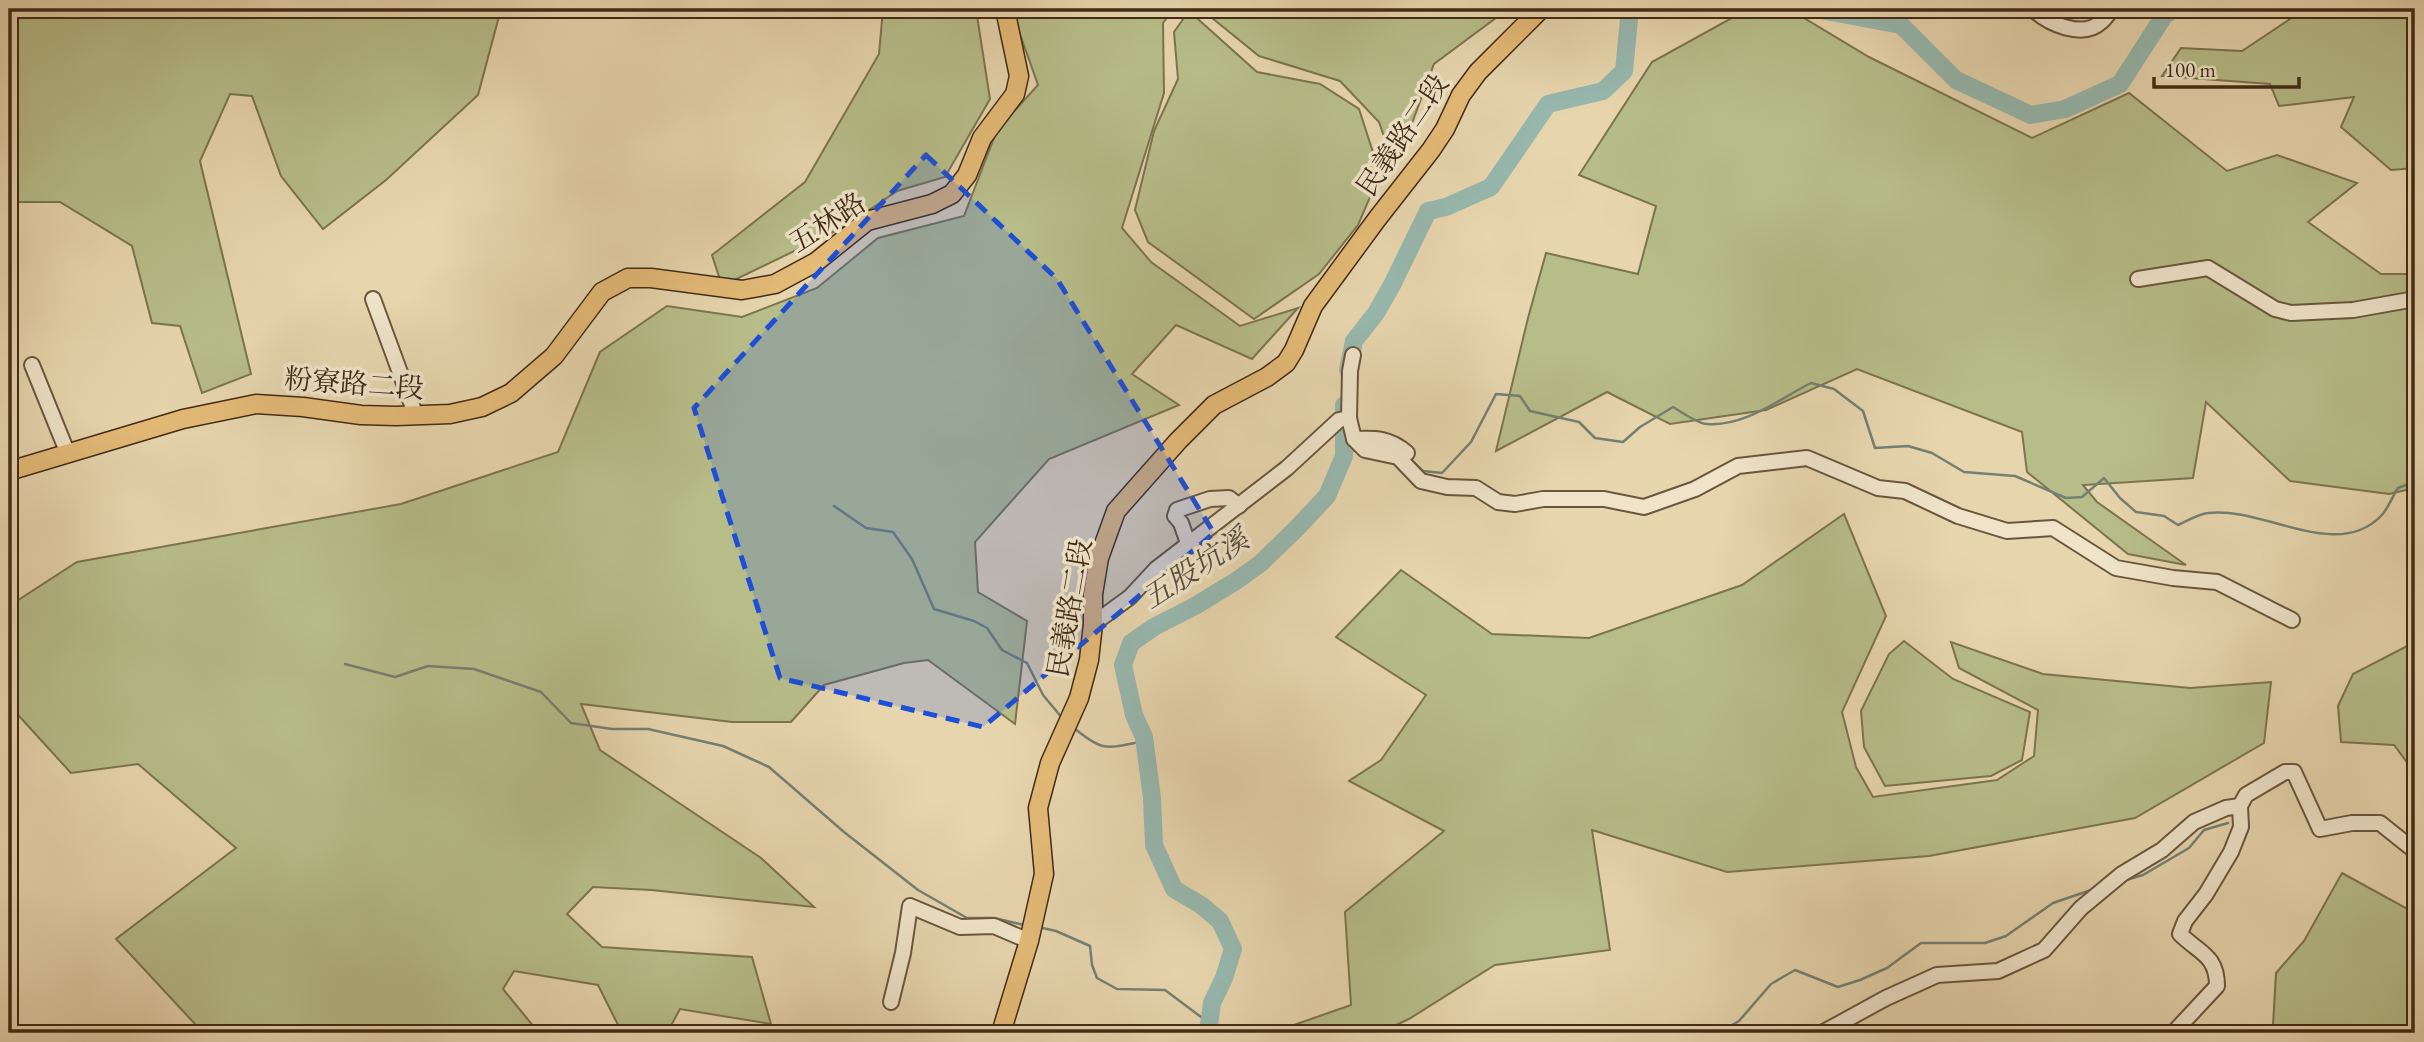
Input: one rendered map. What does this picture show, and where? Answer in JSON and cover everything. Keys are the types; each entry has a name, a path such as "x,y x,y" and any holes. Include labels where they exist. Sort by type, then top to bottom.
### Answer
{"main road":[{"name":"五林路","path":"651,278 742,290 775,284 816,262 867,221 932,204 952,194 967,175 982,138 1015,94 1019,76 1005,9"},
{"name":"民義路二段","path":"1001,1033 1032,931 1044,874 1038,808 1050,763 1079,698 1089,660 1093,594 1099,558 1116,512 1178,441 1214,405 1267,377 1286,363 1313,306 1431,150 1445,129 1461,95 1478,72 1541,9"},
{"name":"粉寮路二段","path":"9,471 183,419 256,404 361,415 416,416 450,414 482,407 511,393 554,356 601,292 628,278 651,278"}],"street":[{"path":"2033,9 2058,25 2083,30 2100,24 2112,9"},
{"path":"2137,279 2207,268 2274,309 2291,313 2353,310 2415,299"},
{"path":"373,299 416,416"},
{"path":"1353,355 1344,419 1354,439 1365,450 1398,457 1421,481 1447,487 1476,488 1498,502 1515,504 1543,499 1604,499 1644,507 1695,489 1738,466 1807,458 1878,488 1905,491 1958,516 2007,531 2053,528 2116,568 2217,582 2292,620"},
{"path":"32,365 68,454"},
{"path":"1093,624 1130,597 1156,569 1287,468 1344,419"},
{"path":"1354,439 1381,438 1397,444 1407,453"},
{"path":"1189,546 1181,523 1175,516 1177,510 1210,499 1229,498 1239,506"},
{"path":"2176,1033 2217,986 2217,971 2208,956 2180,934 2185,921 2206,894 2231,852 2241,827 2240,806 2246,795 2285,772 2294,772 2320,829 2352,823 2380,822 2415,851"},
{"path":"1822,1033 1886,998 1937,975 1998,971 2044,950 2081,908 2122,874 2162,850 2194,822 2226,808 2240,806"},
{"path":"891,1002 903,953 910,906 960,927 995,926 1032,931"}],"highlighted area":[{"path":"926,155 1057,279 1214,533 983,727 780,678 694,408"}],"green space":[{"path":"9,9 501,9 478,95 386,180 323,229 281,176 252,96 230,94 200,161 251,374 202,393 180,326 152,323 132,246 60,202 9,202"},
{"path":"883,9 976,9 990,99 945,177 897,191 846,226 722,286 712,255 805,182 879,54"},
{"path":"1011,9 1174,9 1163,23 1164,93 1122,228 1151,262 1240,326 1298,308 1252,359 1176,325 1132,374 1179,405 1049,459 975,542 978,592 1027,621 1015,724 928,660 904,663 824,685 791,722 732,722 581,704 600,750 761,858 814,907 651,890 593,887 567,914 602,947 752,957 771,1024 680,1009 667,1033 622,1033 598,985 514,971 503,989 539,1033 168,1033 195,1024 116,939 236,848 138,764 71,773 9,705 9,606 77,562 401,504 558,452 600,352 667,306 742,317 817,288 878,238 964,216 997,130 1038,85"},
{"path":"1201,9 1508,9 1434,64 1395,169 1379,122 1340,81 1259,56"},
{"path":"1748,9 1789,9 1869,57 2032,138 2129,93 2227,171 2277,155 2357,183 2308,222 2381,274 2415,274 2415,488 2389,494 2290,481 2206,402 2193,478 2083,485 2097,502 2186,565 2128,554 2027,472 2022,432 1857,369 1766,410 1670,424 1607,392 1496,451 1546,253 1638,274 1656,206 1579,175 1652,62"},
{"path":"2305,9 2415,9 2415,168 2391,170 2341,127 2354,97 2279,106 2270,84 2162,76 2181,48 2242,51"},
{"path":"1189,11 1257,72 1320,84 1359,109 1380,174 1358,225 1319,274 1254,319 1148,242 1135,210 1154,131 1178,79 1174,32"},
{"path":"1844,514 1886,616 1842,712 1856,767 1873,797 1997,780 2034,756 2038,710 1959,668 1951,642 2043,674 2190,688 2271,682 2264,743 2135,818 1929,856 1727,872 1592,830 1610,950 1495,965 1409,1019 1379,1033 1271,1033 1351,1005 1345,912 1444,831 1349,781 1381,760 1426,695 1336,637 1401,570 1492,634 1589,638 1742,585"},
{"path":"1904,641 1953,679 2030,712 2022,760 1991,776 1885,786 1864,747 1861,711 1889,654"},
{"path":"2415,642 2415,773 2394,745 2341,742 2338,706 2353,674"},
{"path":"2342,873 2415,913 2415,1033 2277,1033 2273,1025 2276,973 2304,941"}],"waterway":[{"name":"五股坑溪","path":"1348,370 1354,341 1376,313 1392,285 1428,211 1446,207 1491,187 1548,104 1603,91 1624,71 1630,9"},
{"name":"五股坑溪","path":"1825,9 1901,25 1956,80 2031,115 2065,109 2120,84 2164,16 2174,9"},
{"path":"1414,463 1423,471 1442,473 1471,442 1496,394 1520,396 1530,411 1579,422 1595,438 1623,442 1640,427 1673,407 1699,422 1721,424 1748,417 1811,383 1834,389 1863,411 1875,448 1908,446 1932,453 1964,472 2015,476 2066,498 2082,497 2104,478 2136,512 2164,516 2178,525 2208,513 2229,513 2298,529 2343,534 2363,529 2381,516 2398,488 2411,483 2415,490"},
{"name":"五股坑溪","path":"1208,1033 1212,1003 1224,978 1233,949 1220,921 1201,905 1174,889 1154,845 1152,798 1144,737 1134,715 1123,665 1131,643 1236,581 1261,563 1327,496 1344,456 1344,405"},
{"path":"1344,456 1358,448"},
{"path":"834,506 866,528 893,532 912,559 934,609 974,621 987,628 1002,650 1027,663 1043,695 1063,719"},
{"path":"345,664 395,677 428,666 474,669 541,692 571,723 612,729 648,729 723,746 769,767 844,832 918,890 967,918 994,918 1024,925"},
{"path":"1074,728 1100,745 1114,747 1145,741"},
{"path":"2123,881 2143,875 2189,848 2204,830 2228,823"},
{"path":"1718,1033 1739,1021 1771,984 1795,970 1838,987 1887,968 1921,943 1985,943 2006,936 2053,903 2094,889"},
{"path":"1038,927 1056,931 1090,946 1092,965 1097,978 1117,989 1165,990 1209,1023"}]}
